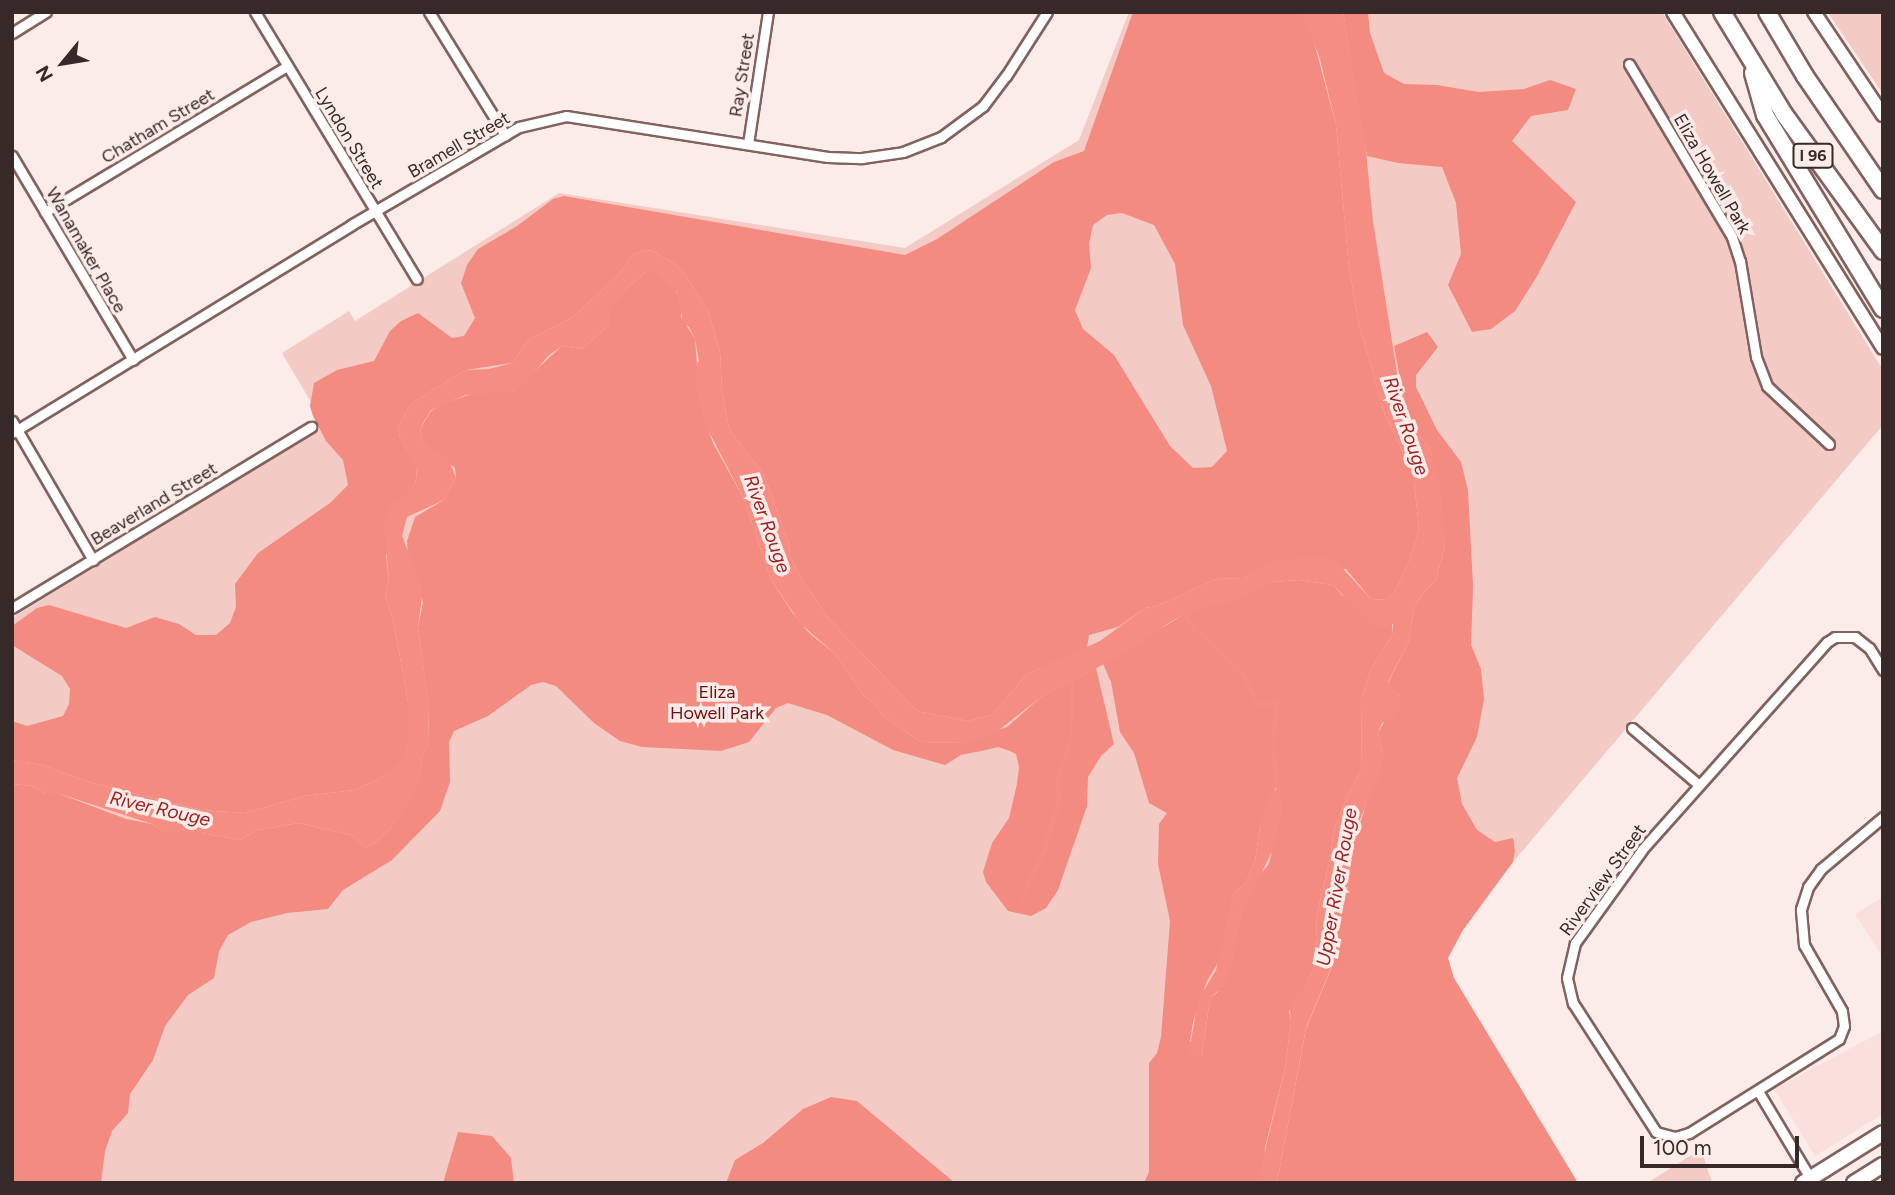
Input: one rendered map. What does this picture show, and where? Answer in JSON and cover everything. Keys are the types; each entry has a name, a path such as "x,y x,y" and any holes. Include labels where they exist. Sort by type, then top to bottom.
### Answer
{"highway":[{"name":"I 96","path":"1721,12 1748,58 1825,173 1883,251"},
{"name":"I 96","path":"1767,12 1883,190"},
{"path":"1748,58 1765,115 1883,309"},
{"path":"1854,148 1883,180"}],"main road":[{"path":"1672,12 1883,348"},
{"path":"1814,12 1883,116"},
{"path":"1806,1181 1883,1133"},
{"path":"1854,1183 1883,1165"}],"street":[{"path":"12,33 46,12"},
{"name":"Lyndon Street","path":"255,12 416,279"},
{"path":"429,12 505,135"},
{"name":"Ray Street","path":"748,144 768,12"},
{"name":"Bramell Street","path":"15,432 375,211 505,135 535,121 566,116 845,158 881,157 923,145 958,127 983,106 1006,76 1047,12"},
{"name":"Eliza Howell Park","path":"1629,64 1732,237 1740,261 1756,357 1767,386 1829,444"},
{"name":"Chatham Street","path":"45,212 287,66"},
{"name":"Wanamaker Place","path":"12,156 133,360"},
{"path":"12,421 15,432 93,560"},
{"name":"Beaverland Street","path":"12,608 311,427"},
{"name":"Riverview Street","path":"1883,670 1869,648 1855,637 1835,637 1827,642 1642,850 1582,931 1568,964 1569,991 1573,1003 1647,1123 1662,1136 1682,1136 1831,1046 1843,1031 1842,1011 1804,945 1801,909 1808,887 1821,869 1883,817"},
{"path":"1632,727 1699,785"},
{"path":"1758,1091 1806,1181"}],"shaded area":[{"path":"1883,897 1883,958 1855,914"},
{"path":"1883,1031 1883,1114 1815,1156 1774,1089"}],"green space":[{"name":"Eliza Howell Park","path":"1129,12 1662,12 1883,370 1883,425 1436,953 1575,1183 12,1183 12,618 325,426 282,353 349,311 355,321 559,193 905,248 1079,140"},
{"path":"1133,12 1302,12 1311,31 1336,125 1349,268 1359,325 1385,415 1413,473 1419,528 1410,559 1394,593 1386,600 1371,599 1346,569 1253,573 1243,579 1218,578 1157,606 1145,608 1118,627 1089,635 1087,648 1027,674 992,715 968,721 917,711 830,620 801,578 790,557 789,544 764,475 729,429 722,389 720,352 709,313 685,274 676,265 654,251 644,250 632,255 619,274 573,317 528,340 512,363 466,370 455,376 411,404 398,427 400,438 417,467 416,479 386,555 389,581 385,595 394,624 408,702 408,744 400,763 379,779 354,790 304,796 245,813 201,810 89,782 43,765 12,760 12,721 27,726 63,716 69,704 70,689 62,676 12,645 12,626 37,608 49,605 126,628 155,617 179,624 196,635 216,635 230,623 236,607 235,584 258,553 330,503 348,485 343,460 326,441 313,416 310,406 314,383 337,370 374,361 390,331 401,321 418,313 452,338 464,336 475,318 461,283 467,265 478,249 517,226 553,199 564,196 905,255 937,239 1054,162 1084,151","holes":["1122,213 1154,225 1175,264 1183,325 1211,386 1227,451 1212,467 1193,468 1170,446 1114,355 1083,329 1075,310 1091,268 1089,244 1093,225 1107,215"]},
{"path":"1343,12 1368,12 1370,33 1384,73 1404,84 1437,85 1479,92 1524,89 1550,80 1576,89 1568,110 1531,116 1512,141 1576,202 1536,278 1515,311 1491,329 1472,332 1448,285 1461,254 1456,203 1442,167 1398,163 1367,156"},
{"path":"1883,12 1883,94 1829,14"},
{"path":"646,272 655,272 673,285 681,301 681,317 695,339 700,405 713,443 744,499 771,580 809,633 834,653 864,696 875,704 883,716 921,742 961,743 1007,727 1041,697 1096,668 1114,744 1101,756 1088,777 1087,806 1058,890 1046,908 1031,916 1008,911 986,882 983,872 992,843 1009,818 1017,784 1019,767 1016,754 1010,751 998,747 961,755 945,765 893,750 827,715 788,703 776,708 749,742 721,751 642,747 620,741 594,723 556,686 543,682 531,685 488,716 454,731 449,742 450,782 440,811 392,860 343,890 328,909 287,913 251,922 228,935 219,951 214,978 188,995 165,1026 153,1060 130,1094 128,1113 112,1131 105,1151 101,1183 12,1183 12,784 32,786 45,794 60,794 126,819 152,824 167,833 201,833 240,840 258,830 299,823 351,835 365,847 374,844 390,829 422,779 421,759 429,744 428,701 418,628 423,602 408,556 407,541 415,517 444,500 456,478 455,468 423,442 420,433 422,426 431,411 443,404 477,392 512,392 562,346 582,349 609,325 609,309 627,288"},
{"path":"1427,332 1438,347 1416,375 1416,387 1437,430 1461,462 1468,490 1473,586 1471,645 1481,669 1484,699 1477,737 1457,778 1462,804 1477,830 1495,842 1513,838 1515,851 1513,862 1463,930 1448,958 1454,978 1578,1183 1277,1183 1306,1029 1334,962 1336,915 1347,893 1355,830 1361,821 1383,753 1378,733 1399,695 1388,683 1408,643 1414,609 1424,592 1436,580 1445,545 1431,452 1415,429 1404,400 1394,346"},
{"path":"1298,580 1333,585 1342,595 1384,626 1392,623 1392,635 1371,669 1362,696 1361,770 1347,796 1333,833 1331,854 1316,918 1317,939 1313,969 1306,986 1289,1011 1291,1021 1285,1069 1257,1183 1144,1183 1149,1172 1149,1063 1157,1053 1161,1037 1170,921 1158,864 1159,824 1167,813 1149,803 1134,753 1120,732 1111,682 1103,664 1183,615 1274,582","holes":["1276,787 1282,805 1269,864 1257,878 1239,920 1218,992 1210,998 1202,1057 1190,1041 1193,1022 1207,981 1221,958 1233,894 1246,883 1255,861 1260,827"]},
{"path":"831,1097 857,1101 955,1183 726,1183 735,1160 763,1143 803,1109"},
{"path":"458,1132 492,1136 511,1158 514,1183 443,1183"},
{"path":"1701,1149 1712,1183 1647,1183"}],"water":[{"path":"1302,12 1343,12 1364,131 1373,221 1397,373 1415,429 1431,452 1441,489 1445,545 1436,580 1424,592 1414,609 1408,643 1388,682 1403,701 1393,719 1382,723 1378,733 1383,753 1380,775 1355,830 1347,893 1336,916 1334,961 1306,1028 1277,1183 1257,1183 1285,1069 1291,1021 1289,1003 1306,986 1313,969 1317,939 1316,918 1331,854 1333,833 1347,796 1361,770 1362,696 1371,669 1392,635 1393,624 1375,628 1333,585 1298,580 1274,582 1232,601 1183,615 1133,649 1041,697 994,734 961,743 921,742 883,716 875,704 864,696 834,653 801,624 771,580 744,499 704,422 697,395 696,364 699,361 695,339 689,327 683,323 677,292 655,272 646,272 627,288 610,309 609,325 582,349 562,346 548,356 527,381 512,392 466,395 431,410 422,425 420,433 423,442 449,460 456,478 444,500 407,517 402,536 423,589 418,628 428,700 429,744 421,759 423,779 390,829 374,844 365,847 351,835 299,823 258,830 240,840 201,833 167,833 152,824 60,794 45,794 32,786 12,784 12,760 43,765 89,782 201,810 245,813 304,796 354,790 379,779 399,763 408,744 408,702 394,624 385,595 389,581 384,527 391,506 408,493 416,480 417,468 400,438 398,427 411,404 455,376 466,370 489,369 512,363 528,340 573,317 619,274 632,255 644,250 654,251 676,265 685,274 709,313 720,352 722,389 729,429 764,475 789,544 790,557 801,578 830,620 917,711 968,721 992,715 1027,674 1100,641 1145,608 1157,606 1218,578 1243,579 1275,559 1333,558 1371,599 1386,600 1394,593 1410,559 1419,528 1413,473 1385,415 1359,325 1349,268 1336,125 1320,59"},
{"path":"1280,786 1282,805 1276,843 1239,920 1234,960 1225,985 1210,998 1202,1057 1189,1052 1198,1000 1216,970 1233,894 1246,883 1255,861 1260,827 1271,794"}],"waterway":[{"path":"1184,612 1194,628 1241,670 1259,705 1278,702 1273,741 1278,787"},
{"path":"1022,900 1045,848 1059,800 1058,779 1071,741 1072,675"}],"water label":[{"name":"River Rouge","path":"1406,426"},
{"name":"River Rouge","path":"767,524"},
{"name":"River Rouge","path":"160,809"},
{"name":"Upper River Rouge","path":"1337,887"}]}
